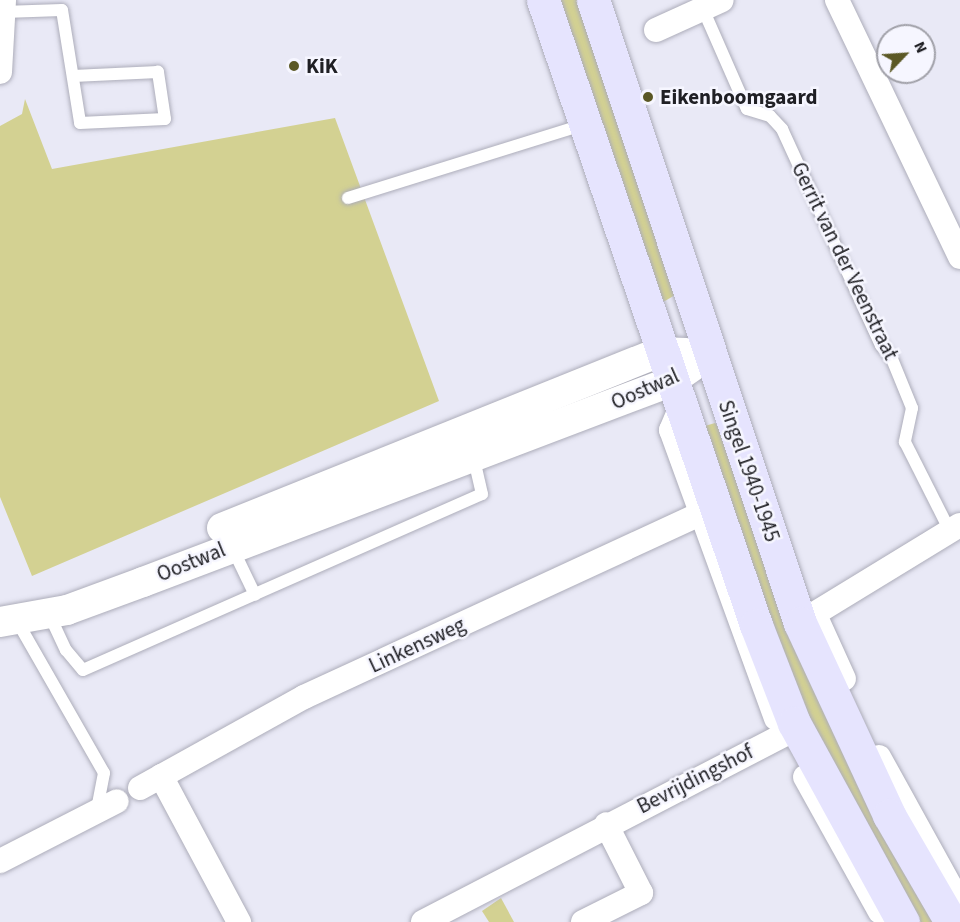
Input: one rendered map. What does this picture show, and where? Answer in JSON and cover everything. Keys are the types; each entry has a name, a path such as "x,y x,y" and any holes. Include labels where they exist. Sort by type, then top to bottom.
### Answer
{"main road":[{"name":"Singel 1940-1945","path":"543,0 658,352 794,723 903,922"},
{"name":"Singel 1940-1945","path":"593,0 710,354 808,619 889,815 951,922"}],"street":[{"path":"837,0 960,257"},
{"path":"656,30 712,5"},
{"path":"0,72 3,6"},
{"name":"Oostwal","path":"6,615 49,614 658,352 710,354"},
{"name":"Oostwal","path":"6,615 43,597 473,455 675,396 710,354"},
{"path":"675,396 671,430 753,667 783,735 885,922"},
{"name":"Linkensweg","path":"239,922 150,782 304,697 700,514"},
{"path":"808,619 955,528"},
{"name":"Singel 1940-1945","path":"808,619 877,754 960,904"},
{"name":"Bevrijdingshof","path":"423,922 459,913 606,824 783,735"},
{"path":"0,861 107,805"},
{"path":"583,922 641,893 606,824"}],"lane":[{"name":"Gerrit van der Veenstraat","path":"712,5 747,109 770,116 782,129 881,345 892,359 912,408 905,442 955,528"},
{"path":"3,6 62,10 80,123 165,119 158,72 73,75"},
{"path":"348,198 582,125"},
{"path":"49,614 66,650 83,670 482,494 473,455"},
{"path":"227,536 255,595"},
{"path":"6,615 35,656 104,773 107,805"}],"shaded area":[{"path":"552,0 584,0 675,295 665,301 654,302"},
{"path":"25,99 52,169 335,118 439,401 32,576 0,497 0,126 22,114"},
{"path":"715,423 943,922 911,922 815,749 698,428"},
{"path":"501,898 514,922 489,922 482,911"}],"place":[{"name":"KiK","path":"294,66"},
{"name":"Eikenboomgaard","path":"648,97"}]}
